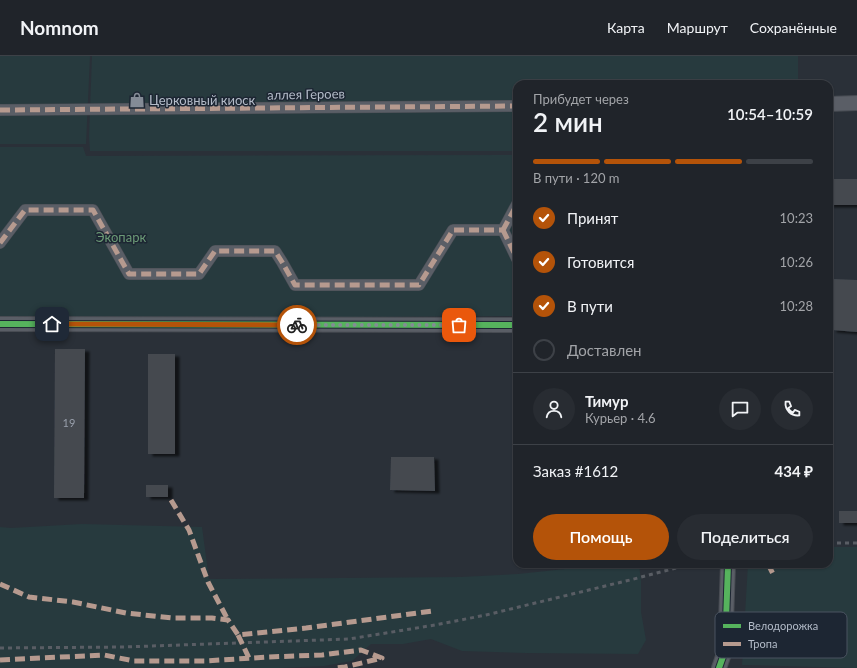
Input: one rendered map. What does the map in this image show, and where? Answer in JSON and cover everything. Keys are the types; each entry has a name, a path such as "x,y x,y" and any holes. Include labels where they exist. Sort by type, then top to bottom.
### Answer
{"street":[{"path":"833,104 857,103"},
{"name":"аллея Героев","path":"0,110 513,106"},
{"path":"0,243 25,210 93,210 129,274 199,274 215,251 275,251 295,285 419,284 453,230 503,230"},
{"path":"503,230 513,211"},
{"path":"503,230 513,251"},
{"path":"0,324 513,325"},
{"path":"726,612 728,568"},
{"path":"719,668 723,658"}],"green space":[{"path":"0,56 90,56 86,144 0,144"},
{"path":"92,56 798,56 798,80 513,80 513,151 90,151 89,137"},
{"name":"Экопарк","path":"0,147 83,147 86,156 513,155 513,316 94,319 0,317"},
{"path":"82,524 202,527 209,579 461,577 518,574 574,568 639,568 641,612 646,640 638,654 462,651 431,639 403,644 371,644 352,661 324,666 279,668 0,668 0,527 11,528"},
{"path":"833,547 857,547 857,668 742,665 742,658 847,658 847,612 745,612 748,568 833,568"}],"building":[{"path":"833,179 857,179 857,205 833,205"},
{"path":"834,279 857,280 857,332 833,330"},
{"path":"55,349 85,349 84,498 54,498"},
{"path":"148,354 175,354 175,454 148,454"},
{"path":"391,457 434,457 435,491 390,490"},
{"path":"146,485 168,485 168,497 146,497"},
{"path":"839,511 857,511 857,523 839,523"}],"railway":[{"path":"833,543 857,543"},
{"path":"0,648 124,647 349,639 486,615 676,568"}],"marked path":[{"path":"0,110 513,106"},
{"path":"0,243 25,210 93,210 129,274 199,274 215,251 275,251 295,285 419,285 453,230 503,230"},
{"path":"503,230 513,211"},
{"path":"503,230 513,251"},
{"path":"171,500 189,530 208,582 228,620"},
{"path":"770,568 774,576"},
{"path":"0,584 29,597 73,602 126,613 172,618 212,618 228,620 238,635 306,628 432,611"},
{"path":"238,635 249,658"},
{"path":"0,660 104,655 134,661 205,661 322,655 361,650 382,658 336,668"}],"cycle path":[{"path":"0,324 513,325"},
{"path":"726,612 728,568"},
{"path":"719,668 723,658"}],"way so far":[{"path":"297,325 459,325"}],"place":[{"name":"Церковный киоск","path":"137,100"}],"route":[{"path":"52,324 297,325"}]}
